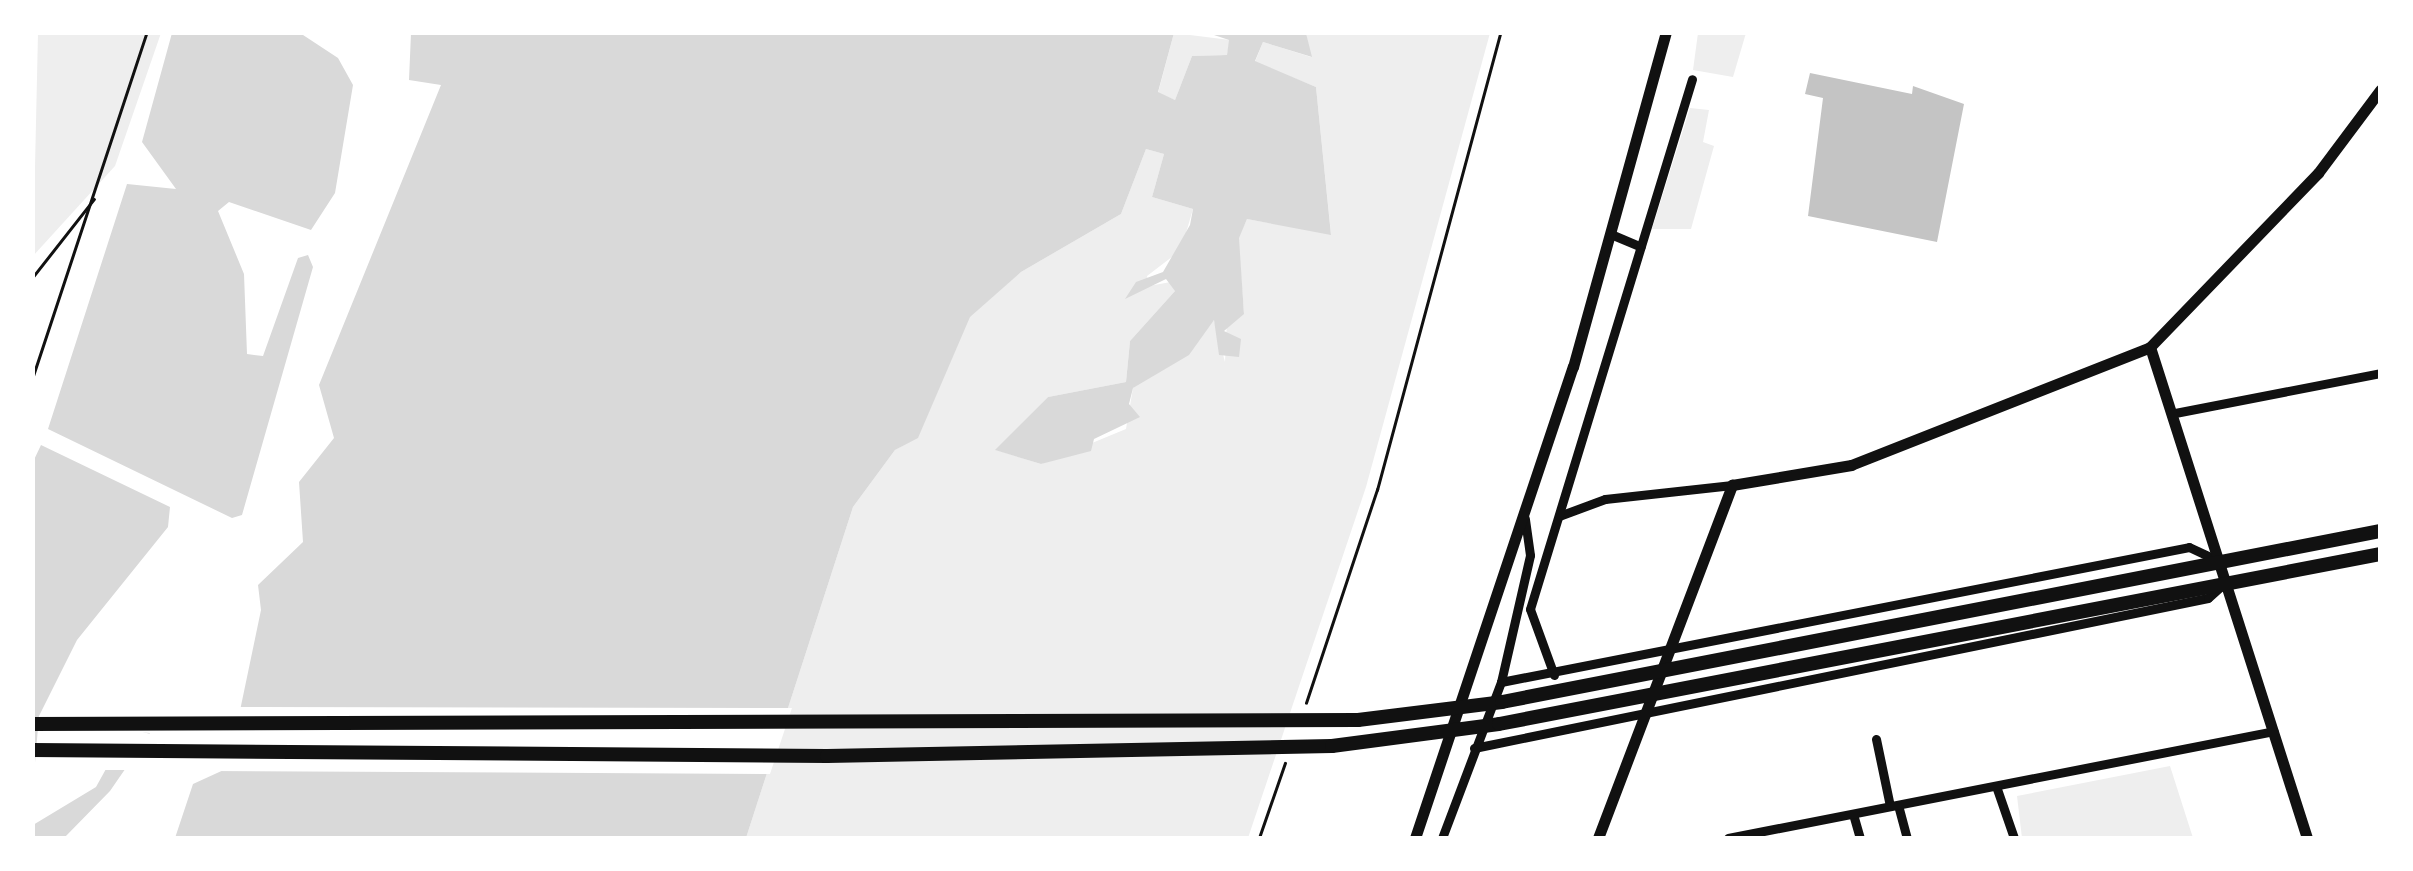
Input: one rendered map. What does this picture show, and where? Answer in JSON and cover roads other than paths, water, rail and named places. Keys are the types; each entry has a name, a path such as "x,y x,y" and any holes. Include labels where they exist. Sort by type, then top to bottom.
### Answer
{"main road":[{"path":"32,724 1358,720 1846,637 2380,531"},
{"path":"32,750 1183,755 1414,738 2380,554"}],"street":[{"path":"1416,838 1613,235 1666,32"},
{"path":"1554,675 1530,610 1692,79"},
{"path":"1559,516 1606,499 1732,486 1851,465 2150,347 2318,173 2380,90"},
{"path":"1613,235 1641,247"},
{"path":"2150,347 2175,412 2218,561 2307,838"},
{"path":"2175,412 2380,372"},
{"path":"1598,838 1732,486"},
{"path":"1442,838 1501,682 1530,556 1524,515"},
{"path":"1501,682 1668,654 2189,548 2218,561"},
{"path":"1474,748 1642,718 2208,598 2225,582"},
{"path":"1735,838 2274,730"},
{"path":"1876,739 1907,838"},
{"path":"1996,786 2014,838"},
{"path":"1852,814 1860,838"}]}
